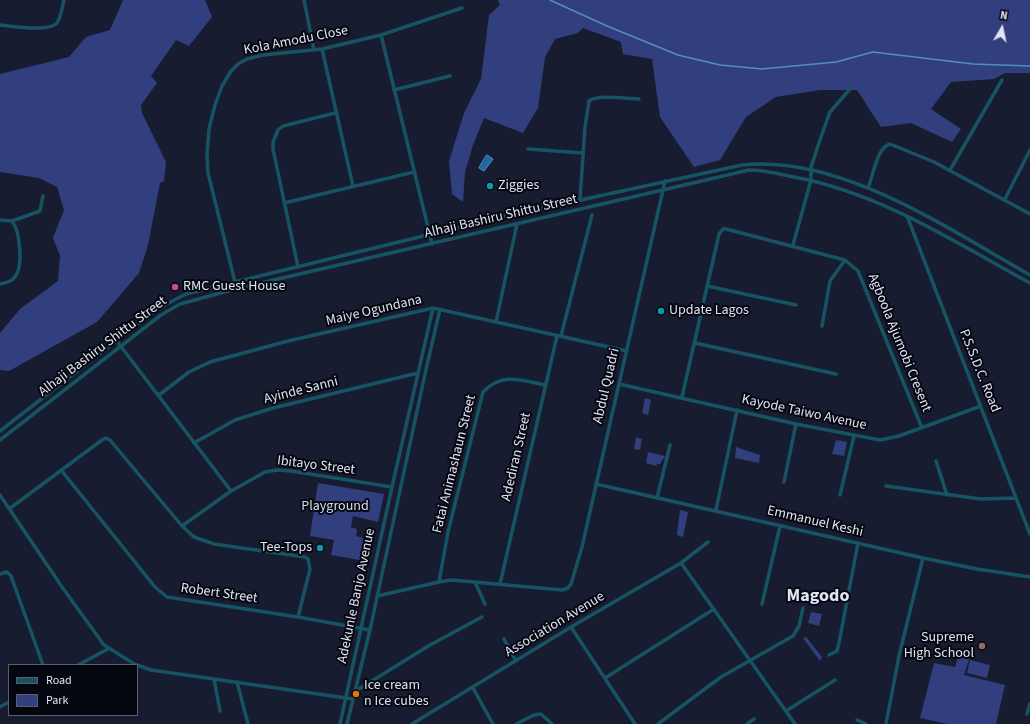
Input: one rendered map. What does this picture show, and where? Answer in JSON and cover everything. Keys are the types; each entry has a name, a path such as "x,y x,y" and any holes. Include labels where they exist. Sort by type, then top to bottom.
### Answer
{"street":[{"path":"0,25 34,28 51,26 56,24 60,17 64,0"},
{"path":"304,0 314,50"},
{"name":"Kola Amodu Close","path":"235,282 208,173 206,154 209,129 215,105 222,86 238,64 248,59 263,55 322,49 381,35 462,8"},
{"path":"381,35 432,244"},
{"path":"322,49 335,113 353,186"},
{"path":"394,90 450,76"},
{"path":"950,170 1002,80"},
{"path":"793,246 811,180 811,170 830,112 850,89"},
{"path":"580,199 583,152 589,101 594,98 639,99"},
{"path":"298,266 273,149 274,142 278,130 290,123 335,113"},
{"path":"868,188 880,153 886,145 895,145 950,170 1030,214"},
{"path":"528,150 583,152"},
{"path":"1005,199 1030,150"},
{"name":"Alhaji Bashiru Shittu Street","path":"0,431 116,340 157,309 174,299 298,266 580,199 758,163 811,170 868,188 910,207 1030,275"},
{"name":"Alhaji Bashiru Shittu Street","path":"0,440 161,315 180,304 247,286 749,170 761,170 811,180 867,198 907,216 1030,283"},
{"path":"284,202 414,172"},
{"name":"Abdul Quadri","path":"500,584 562,590 568,588 571,584 582,547 665,181"},
{"path":"0,220 12,221 40,211 43,196"},
{"path":"907,216 910,207"},
{"path":"561,336 592,215"},
{"name":"P.S.S.D.C. Road","path":"907,216 982,406 1030,534"},
{"path":"0,284 14,279 18,272 20,262 17,227 12,221"},
{"path":"496,322 517,224"},
{"name":"Agboola Ajumobi Cresent","path":"682,398 719,234 723,229 845,260 858,271 922,428"},
{"path":"822,326 830,281 845,260"},
{"path":"707,286 796,305"},
{"name":"Maiye Ogundana","path":"159,395 189,372 210,362 288,341 433,308 626,351"},
{"name":"Adekunle Banjo Avenue","path":"340,724 433,308"},
{"name":"Adekunle Banjo Avenue","path":"347,724 370,630 440,310"},
{"name":"Adediran Street","path":"500,584 557,336"},
{"path":"116,340 231,491"},
{"path":"695,343 836,374"},
{"name":"Ayinde Sanni","path":"194,443 235,420 273,408 418,373"},
{"name":"Fatai Animashaun Street","path":"439,582 448,532 483,392 491,384 499,380 510,379 545,385"},
{"name":"Kayode Taiwo Avenue","path":"619,384 854,436 885,439 922,428 982,406"},
{"path":"716,510 737,410"},
{"path":"784,482 796,424"},
{"path":"840,495 854,436"},
{"path":"9,509 106,438 110,440 182,526 194,537 214,544 305,557 310,564 310,570 298,616"},
{"path":"657,498 670,445"},
{"path":"936,461 947,495"},
{"name":"Robert Street","path":"61,470 155,587 167,597 298,616 370,630"},
{"name":"Ibitayo Street","path":"182,526 231,491 265,472 277,470 392,487"},
{"name":"Emmanuel Keshi","path":"596,484 923,558 977,569 1030,577"},
{"path":"886,486 981,499 1016,498"},
{"path":"0,495 62,586 108,649 134,664"},
{"path":"762,604 780,526"},
{"name":"Association Avenue","path":"412,724 571,627 681,563 708,542"},
{"path":"830,655 837,651 858,543"},
{"path":"886,724 899,656 923,558"},
{"path":"681,563 795,724"},
{"path":"0,574 7,572 11,576 43,664"},
{"path":"377,596 439,582 500,584"},
{"path":"475,582 485,604"},
{"path":"658,724 721,677 793,636 799,626 802,608"},
{"path":"605,678 714,609"},
{"path":"354,692 430,646 482,617"},
{"path":"571,627 635,724"},
{"path":"504,639 516,661"},
{"path":"80,664 108,649"},
{"path":"138,666 152,670 352,699"},
{"path":"214,679 220,712"},
{"path":"786,710 835,680"},
{"path":"237,682 248,724"},
{"path":"473,688 494,724"},
{"path":"1027,714 1030,704"},
{"path":"516,724 534,715 541,714 552,724"},
{"path":"747,724 754,719"},
{"path":"857,720 866,724"}],"green space":[{"path":"123,0 205,0 212,17 189,46 176,40 151,76 157,83 141,105 142,113 166,162 164,181 160,183 148,245 139,273 97,322 9,371 0,370 0,333 20,309 58,281 60,256 53,238 64,210 57,187 39,178 0,172 0,74 69,57 86,37 110,30"},
{"path":"498,0 1030,0 1030,73 1005,73 994,79 951,82 931,109 961,129 952,142 911,123 881,127 857,90 820,90 776,97 746,117 720,160 694,167 660,117 652,59 623,54 621,42 583,28 578,33 555,39 545,57 538,108 523,133 484,118 473,145 465,172 463,202 452,194 449,161 464,113 481,79 489,15 500,5"},
{"path":"645,398 651,400 648,415 642,413"},
{"path":"636,437 642,439 640,450 634,449"},
{"path":"836,440 847,442 844,456 832,454"},
{"path":"736,447 760,455 759,463 735,458"},
{"path":"648,452 665,456 660,464 657,464 656,466 646,463"},
{"name":"Playground","path":"318,483 384,494 378,522 353,516 351,527 357,529 356,536 371,540 366,561 331,555 334,540 310,536"},
{"path":"680,510 688,512 683,537 677,535"},
{"path":"811,612 822,614 819,626 808,623"},
{"path":"806,637 822,657 820,661 803,638"},
{"path":"958,657 969,659 964,675 1005,685 996,724 948,724 920,718 934,663 955,667"},
{"path":"970,660 990,665 987,678 967,673"}],"shaded area":[{"path":"487,155 493,159 484,171 479,168"}],"waterway":[{"path":"550,0 607,26 678,55 720,65 762,69 836,62 873,52 973,64 1030,66"}],"place":[{"name":"Ziggies","path":"490,186"},
{"name":"RMC Guest House","path":"175,287"},
{"name":"Update Lagos","path":"661,311"},
{"name":"Tee-Tops","path":"320,548"},
{"name":"Supreme High School","path":"982,646"},
{"name":"Ice cream n Ice cubes","path":"356,694"}],"district":[{"name":"Magodo","path":"818,597"}]}
